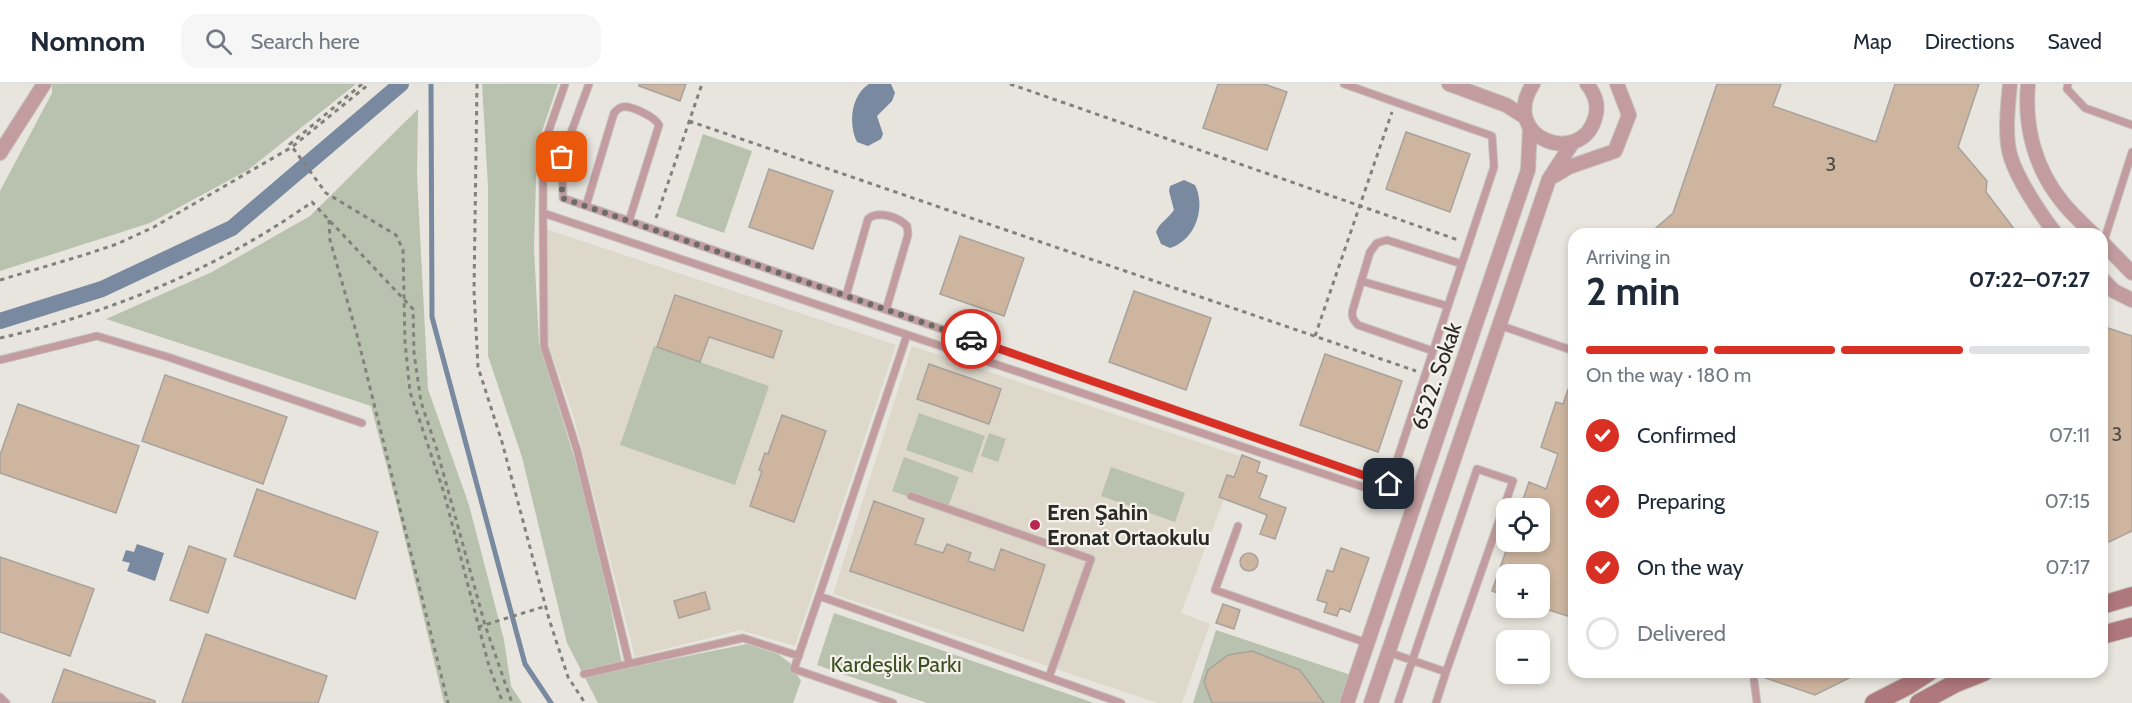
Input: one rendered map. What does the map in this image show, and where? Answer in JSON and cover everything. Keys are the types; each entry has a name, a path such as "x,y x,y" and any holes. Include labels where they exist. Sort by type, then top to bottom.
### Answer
{"street":[{"path":"0,153 44,84"},
{"path":"1449,84 1506,105 1528,122 1536,135 1553,144 1573,142"},
{"name":"6522. Sokak","path":"1347,703 1528,170 1528,122 1524,105 1527,93 1533,84"},
{"name":"6522. Sokak","path":"1371,703 1549,179 1573,142 1582,137 1595,121 1596,100 1587,84"},
{"path":"1549,179 1569,167 1615,151 1629,116 1617,84"},
{"path":"2010,84 2007,118 2010,157 2033,200 2052,228"},
{"path":"2028,84 2026,107 2035,153 2045,175 2063,203 2087,228"},
{"path":"2108,249 2132,273"},
{"path":"2108,285 2114,291 2132,300"},
{"path":"2108,603 2132,596"},
{"path":"2108,633 2132,627"},
{"path":"1874,703 1920,678"},
{"path":"1909,685 1919,703 1969,678"}],"lane":[{"path":"565,84 543,147 544,346 577,450 629,663"},
{"path":"589,84 562,157 562,198 1389,484 1494,167 1492,136 1344,84"},
{"path":"2068,84 2067,89 2085,108 2132,125"},
{"path":"586,206 614,113 619,108 626,107 654,117 659,125 629,221"},
{"path":"2104,228 2132,152"},
{"path":"543,213 1414,504"},
{"path":"846,296 868,219 879,214 900,220 907,226 908,235 886,310"},
{"path":"1433,351 1358,325 1352,313 1361,281 1373,247 1387,240 1462,264"},
{"path":"1361,281 1448,306"},
{"path":"1499,326 1568,349"},
{"path":"893,703 795,669 908,335"},
{"path":"0,360 97,336 168,357 362,423"},
{"path":"1398,703 1477,469 1513,482 1436,703"},
{"path":"911,496 1091,558 1049,677"},
{"path":"1238,526 1215,590 1367,643"},
{"path":"819,596 1121,703"},
{"path":"584,674 743,638 799,656"},
{"path":"1388,652 1446,672"},
{"path":"1754,680 1757,703"},
{"path":"0,697 6,703"}],"path":[{"path":"362,84 290,144 326,193 396,235 403,250 405,342 410,393 444,493 478,627 503,703"},
{"path":"0,280 117,244 154,227 292,147 369,84"},
{"path":"477,84 474,291 478,367 502,442 546,606 568,677 585,703"},
{"path":"652,229 702,84"},
{"path":"1010,84 1468,244"},
{"path":"1315,336 1395,102"},
{"path":"689,121 1425,374"},
{"path":"0,338 91,313 186,275 264,234 312,202 413,309 414,353 421,402 437,450 485,625 512,703"},
{"path":"329,220 330,240 357,335 448,703"},
{"path":"478,627 546,606"}],"shaded area":[{"path":"546,229 896,345 795,646 740,630 635,657 574,418 548,343"},
{"name":"Eren Şahin Eronat Ortaokulu","path":"912,346 1240,456 1181,613 1210,624 1182,703 1158,703 833,594"}],"green space":[{"path":"52,84 356,84 248,170 150,223 0,271 0,191 52,93"},
{"path":"482,84 558,84 537,146 534,249 539,343 592,516 623,669 747,644 778,654 790,663 801,681 793,703 598,703 567,643 522,457 488,356 488,186"},
{"path":"418,109 417,175 428,389 469,505 504,640 511,686 522,703 444,703 371,406 106,319 212,272 310,216"},
{"path":"703,134 752,151 724,233 676,216"},
{"path":"654,346 769,386 735,485 620,445"},
{"path":"919,413 985,436 972,473 906,450"},
{"path":"989,433 1006,439 998,462 981,456"},
{"path":"904,457 959,477 947,510 892,491"},
{"path":"1111,467 1185,493 1175,522 1101,496"},
{"name":"Kardeşlik Parkı","path":"834,613 1094,703 927,703 817,665"},
{"path":"1216,630 1351,675 1341,703 1193,703"}],"water":[{"path":"869,84 891,84 895,93 892,101 877,116 883,134 881,139 868,146 857,142 852,119 858,95"},
{"path":"1184,180 1195,185 1199,212 1186,238 1170,248 1161,244 1156,232 1174,210 1169,191 1170,186"},
{"path":"137,544 164,553 155,581 127,571 130,563 122,561 126,550 134,552"}],"building":[{"path":"639,84 686,84 680,101 639,86"},
{"path":"1218,84 1264,84 1287,92 1267,150 1203,128"},
{"path":"1717,84 1781,84 1773,106 1876,142 1895,84 1979,84 1958,147 1987,181 1986,192 2013,228 1656,228 1673,213"},
{"path":"1406,132 1470,154 1450,212 1386,189"},
{"path":"769,169 833,191 813,249 749,227"},
{"path":"960,236 1024,258 1004,316 940,294"},
{"path":"1134,291 1211,318 1186,390 1109,362"},
{"path":"675,295 782,331 773,358 709,337 700,362 657,347"},
{"path":"2108,328 2132,336 2132,531 2109,542"},
{"path":"1325,354 1402,381 1378,452 1300,425"},
{"path":"929,364 1001,389 989,424 917,399"},
{"path":"165,375 287,417 263,484 142,441"},
{"path":"1568,390 1568,616 1550,610 1550,564 1501,564 1506,552 1550,552 1550,498 1523,498 1529,482 1546,489 1558,454 1541,447 1556,402 1563,404"},
{"path":"18,404 139,446 116,513 0,473 0,455"},
{"path":"782,415 826,431 794,522 750,506 762,471 759,470 765,453 768,454"},
{"path":"1242,455 1260,462 1257,472 1267,476 1259,498 1286,508 1275,539 1260,534 1267,515 1219,497 1227,475 1234,477"},
{"path":"257,489 378,532 355,599 234,556"},
{"name":"Eren Şahin Eronat Ortaokulu","path":"874,501 924,519 915,544 943,553 947,544 971,553 968,561 994,570 1001,549 1045,565 1023,631 850,571"},
{"path":"189,546 226,559 208,613 170,600"},
{"path":"1341,548 1369,558 1350,612 1340,608 1337,616 1324,612 1327,603 1317,600 1327,570 1333,572"},
{"path":"1245,553 1253,553 1258,558 1256,569 1245,571 1240,566 1240,558"},
{"path":"0,557 94,589 70,656 0,632"},
{"path":"1496,579 1496,592 1492,591"},
{"path":"705,592 710,609 679,618 674,601"},
{"path":"1223,604 1240,610 1234,629 1216,623"},
{"path":"206,634 327,676 318,703 182,703"},
{"path":"1252,651 1300,670 1324,703 1212,703 1204,682 1208,670 1228,655"},
{"path":"64,669 155,701 155,703 52,703"},
{"path":"1766,678 1849,678 1815,695"}],"waterway":[{"path":"0,321 102,289 232,228 401,84"},
{"path":"431,84 432,317 525,664 551,703"}],"way so far":[{"path":"562,157 562,198 971,339"}],"place":[{"name":"Eren Şahin Eronat Ortaokulu","path":"1035,525"}],"route":[{"path":"971,339 1389,484"}]}
